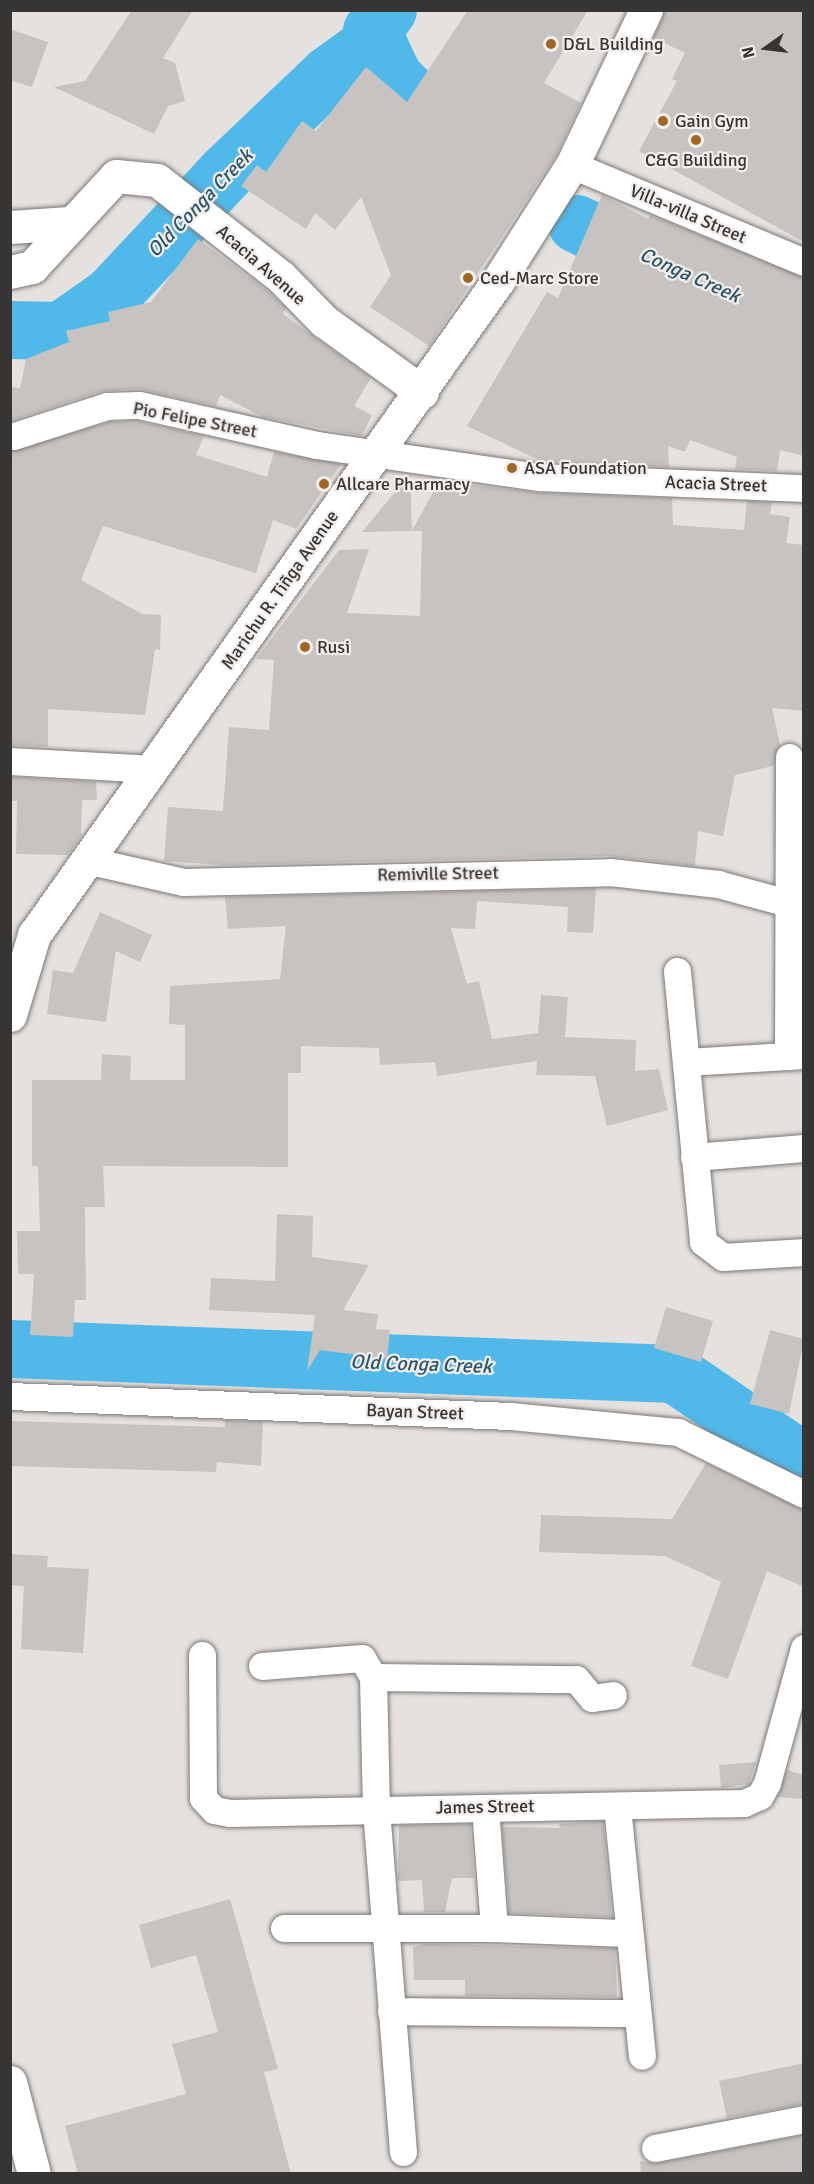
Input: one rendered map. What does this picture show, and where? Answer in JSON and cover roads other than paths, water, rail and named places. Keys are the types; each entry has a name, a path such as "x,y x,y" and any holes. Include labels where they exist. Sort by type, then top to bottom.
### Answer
{"main road":[{"name":"Marichu R. Tiñga Avenue","path":"10,1015 34,935 422,392 572,165 646,10"},
{"name":"Acacia Avenue","path":"10,272 32,267 69,223 116,176 157,180 231,237 324,321 422,392"},
{"path":"10,227 69,223"},
{"path":"10,2082 34,2174"}],"street":[{"name":"Villa-villa Street","path":"572,165 804,262"},
{"name":"Pio Felipe Street","path":"14,436 107,406 139,405 317,445 379,452"},
{"name":"Acacia Street","path":"379,452 540,477 804,488"},
{"path":"686,1062 796,1055 788,903 789,757"},
{"path":"10,761 154,769"},
{"name":"Remiville Street","path":"86,860 184,882 610,872 718,884 788,903"},
{"path":"677,971 700,1230 710,1250 733,1258 804,1252"},
{"path":"694,1157 804,1148"},
{"name":"Bayan Street","path":"10,1396 511,1416 678,1432 804,1494"},
{"name":"James Street","path":"202,1655 203,1798 208,1806 229,1813 744,1803 760,1796 804,1648"},
{"path":"262,1666 362,1658 373,1677 376,1809 403,2152"},
{"path":"373,1677 576,1679 592,1698 613,1695"},
{"path":"617,1806 634,2013 642,2056"},
{"path":"484,1808 494,1928"},
{"path":"284,1928 386,1924 627,1933"},
{"path":"391,2011 634,2013"},
{"path":"655,2148 804,2119"}],"waterway":[{"path":"388,10 372,31 394,78 470,152"},
{"name":"Old Conga Creek","path":"10,330 61,331 111,296 225,174 329,75 376,41"},
{"name":"Conga Creek","path":"577,224 661,265"},
{"name":"Old Conga Creek","path":"10,1349 675,1374 804,1462"}],"place":[{"name":"D&L Building","path":"551,44"},
{"name":"Gain Gym","path":"663,121"},
{"name":"C&G Building","path":"696,140"},
{"name":"Ced-Marc Store","path":"468,278"},
{"name":"ASA Foundation","path":"512,468"},
{"name":"Allcare Pharmacy","path":"324,484"},
{"name":"Rusi","path":"305,647"}]}
